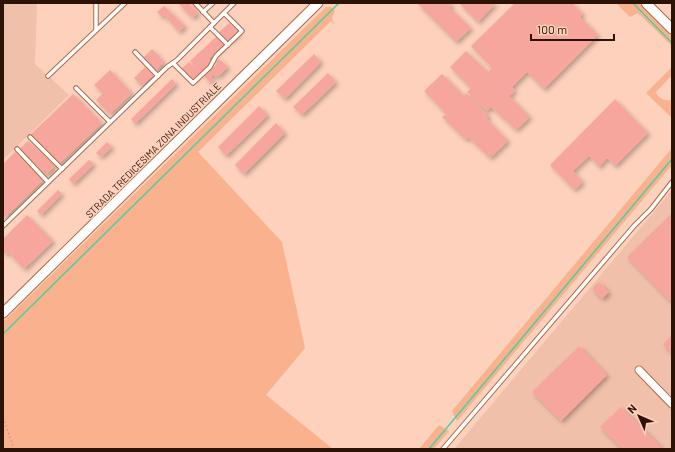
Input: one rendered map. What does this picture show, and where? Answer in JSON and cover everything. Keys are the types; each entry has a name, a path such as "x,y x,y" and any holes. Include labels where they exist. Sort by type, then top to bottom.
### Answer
{"street":[{"name":"STRADA TREDICESIMA ZONA INDUSTRIALE","path":"3,313 318,3"},
{"path":"646,3 672,29"},
{"path":"639,370 672,404"}],"lane":[{"path":"96,3 96,30"},
{"path":"48,76 125,3"},
{"path":"195,3 214,23"},
{"path":"203,12 213,3"},
{"path":"3,226 173,63 233,3"},
{"path":"173,63 193,83 210,66 216,56 242,31 224,13"},
{"path":"210,27 228,45"},
{"path":"135,52 158,76"},
{"path":"76,88 110,122"},
{"path":"30,137 62,169"},
{"path":"17,149 48,182"},
{"path":"443,449 634,226 651,209 672,182"}],"path":[{"path":"3,418 14,449"}],"shaded area":[{"path":"3,3 37,3 35,64 69,95 3,160"},
{"path":"616,3 639,3 672,37 672,46 638,13 630,17"},
{"path":"326,7 331,7 335,11 332,18 334,25 331,21 198,152 282,242 305,348 266,395 333,449 3,449 3,322"},
{"path":"672,67 672,75 656,92 662,99 672,100 672,118 646,93"},
{"path":"672,148 672,165 457,421 452,411"},
{"path":"672,190 672,449 454,449 589,289"},
{"path":"439,425 449,431 434,449 419,449"}],"building":[{"path":"178,3 188,3 198,13 193,18"},
{"path":"417,3 453,3 449,7 471,28 456,42"},
{"path":"459,3 496,3 478,22"},
{"path":"515,3 572,3 583,14 580,17 598,35 544,89 527,72 512,87 515,91 509,96 530,117 516,130 491,107 487,111 467,92 471,88 450,67 466,51 488,72 492,68 471,46"},
{"path":"164,6 185,26 179,32 164,15 162,17 157,12"},
{"path":"229,23 239,33 229,42 219,32"},
{"path":"216,37 224,45 209,59 211,62 193,80 182,68 189,62 193,66 194,65 190,61"},
{"path":"152,49 164,62 156,70 144,57"},
{"path":"314,54 321,62 285,99 276,91"},
{"path":"219,59 228,67 219,76 218,75 216,77 213,74 210,76 214,80 211,83 204,76 217,64 215,62"},
{"path":"145,67 153,75 142,86 134,78"},
{"path":"110,70 132,93 110,114 96,100 103,93 94,85"},
{"path":"328,73 336,82 302,115 293,107"},
{"path":"442,74 464,96 466,93 489,116 486,118 508,141 490,158 468,137 466,140 442,117 446,114 424,91"},
{"path":"172,79 176,84 135,124 131,119"},
{"path":"73,94 102,123 59,164 30,135"},
{"path":"615,99 648,133 615,166 607,158 599,167 589,156 573,171 583,182 574,190 550,165"},
{"path":"259,106 268,115 226,156 218,147"},
{"path":"276,123 285,133 244,174 235,165"},
{"path":"28,141 55,166 46,175 20,149"},
{"path":"107,142 112,147 101,157 96,153"},
{"path":"15,152 43,180 3,219 3,164"},
{"path":"89,160 94,164 73,184 69,179"},
{"path":"58,190 62,194 41,215 37,211"},
{"path":"672,213 672,300 670,301 627,257"},
{"path":"27,215 53,241 24,269 8,252 5,254 3,252 3,239"},
{"path":"599,282 609,292 602,299 592,289"},
{"path":"672,335 672,353 663,344"},
{"path":"579,346 607,375 561,421 532,392"},
{"path":"621,407 663,449 622,449 600,427"}],"waterway":[{"path":"3,334 339,3"},
{"path":"633,3 672,43"},
{"path":"429,449 672,159"}]}
